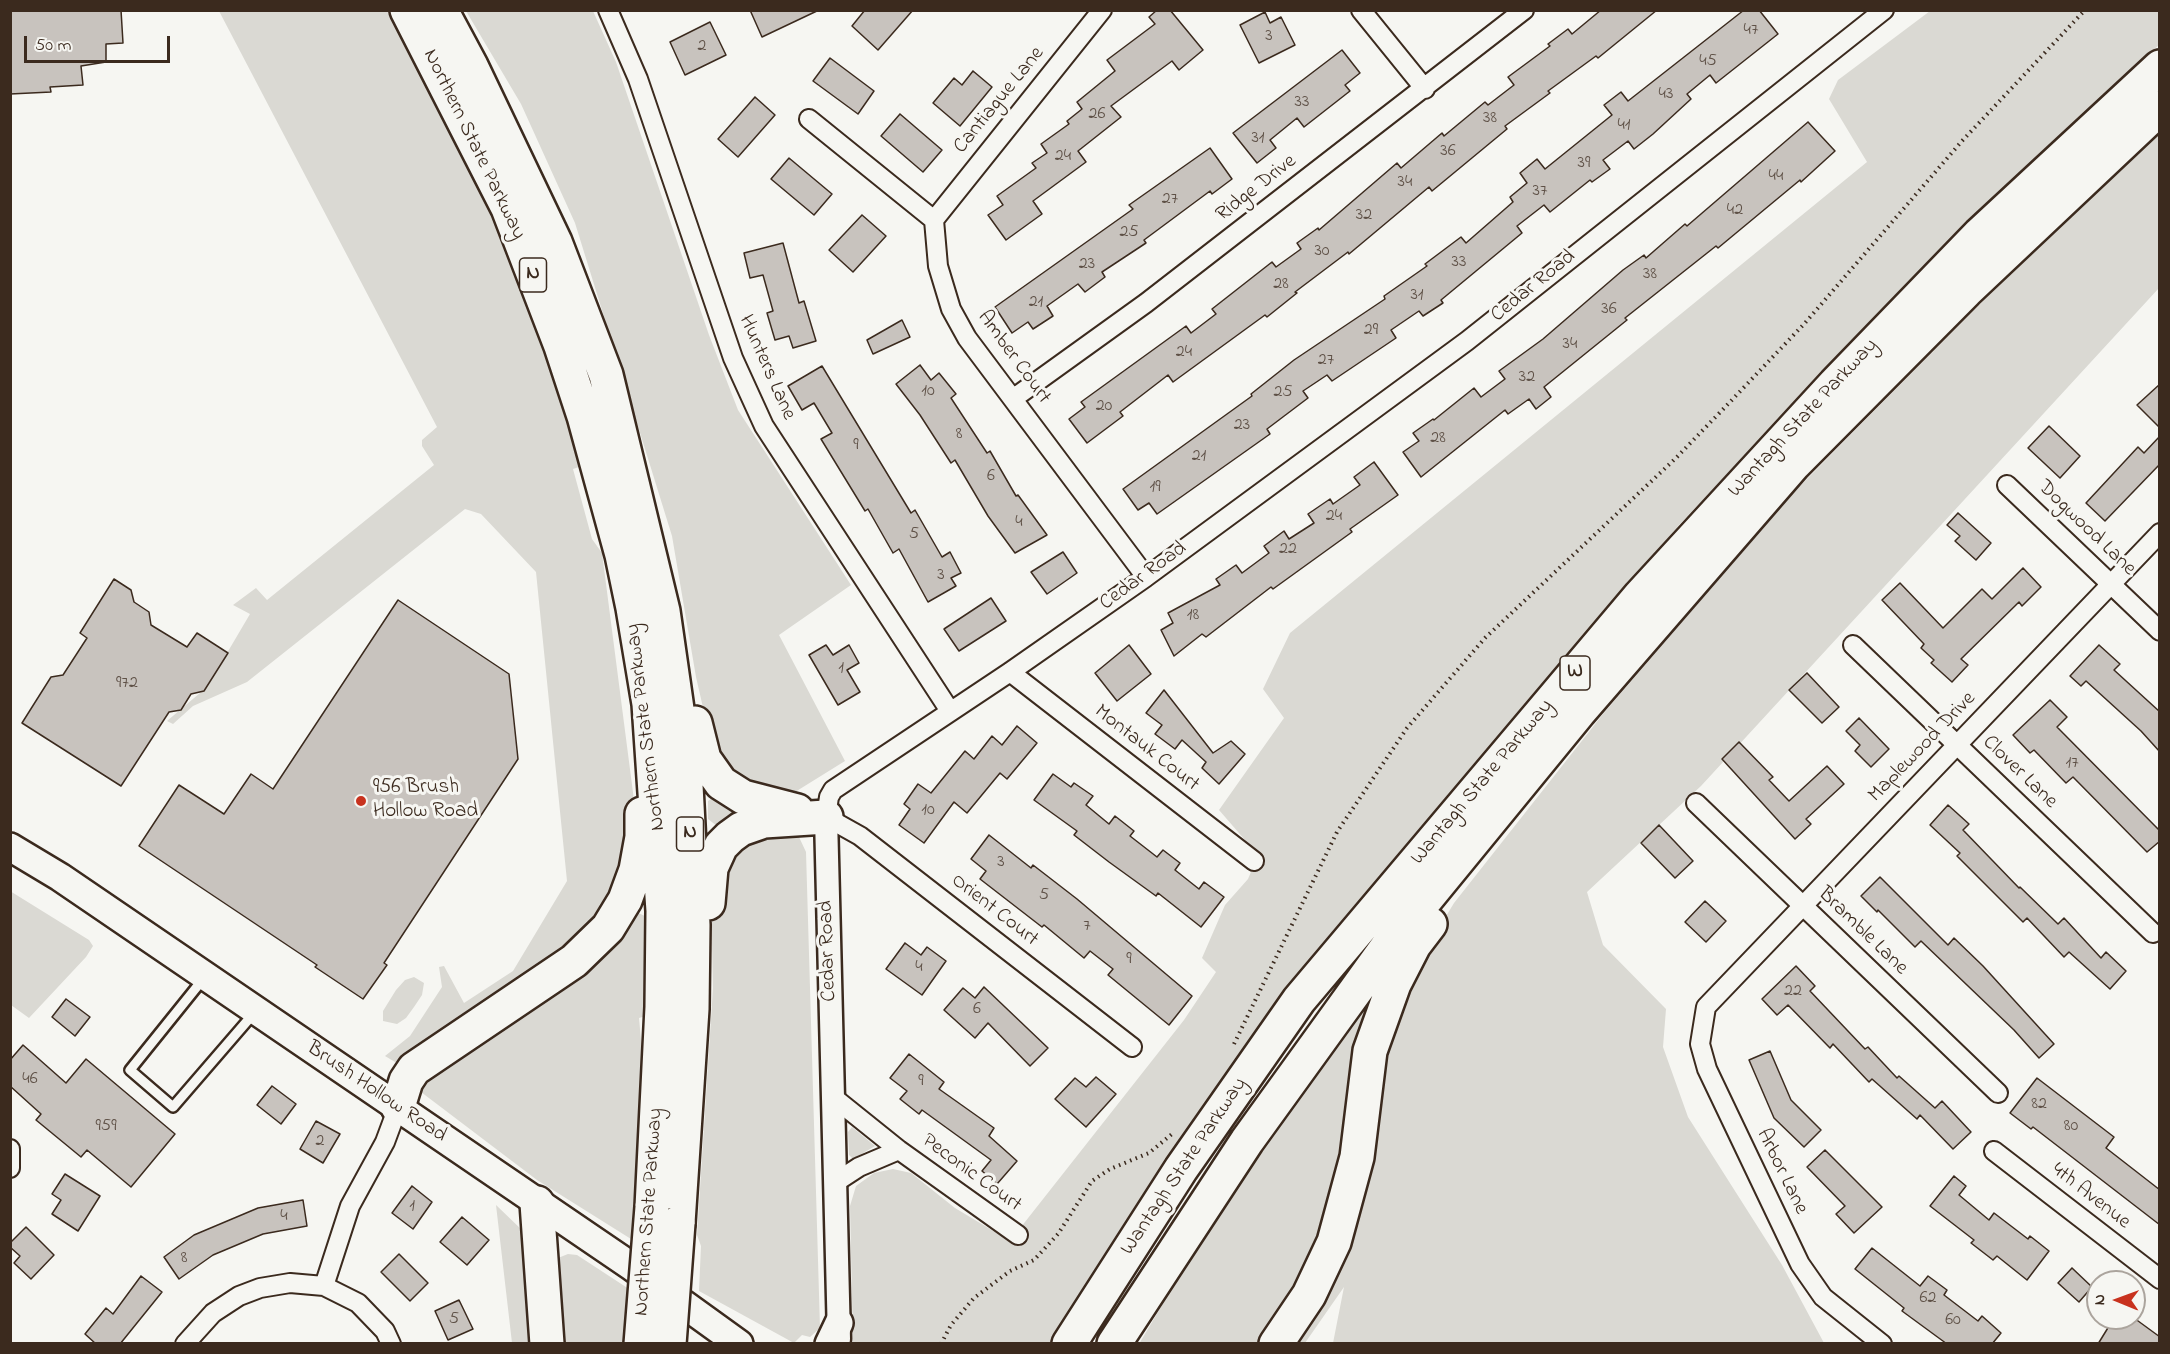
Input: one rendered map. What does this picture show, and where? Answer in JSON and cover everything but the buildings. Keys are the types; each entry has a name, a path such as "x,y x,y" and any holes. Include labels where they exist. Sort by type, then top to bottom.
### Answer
{"highway":[{"name":"Northern State Parkway","path":"406,10 508,208 561,346 584,416 622,555 649,704 663,911 662,1006 669,1344"},
{"name":"Northern State Parkway","path":"441,10 471,66 555,242 606,375 663,611 679,714 689,817 693,936 689,1058 665,1215 641,1344"},
{"name":"Wantagh State Parkway","path":"1069,1344 1181,1169 1299,1000 1640,596 1835,384 1980,234 2160,67"},
{"name":"Wantagh State Parkway","path":"1114,1344 1247,1141 1384,952 1579,712 1794,464 1966,291 2160,108"},
{"path":"663,611 693,704 699,747 711,772 732,791 743,797 826,817"},
{"path":"398,1107 406,1081 414,1069 574,961 598,940 617,915 631,886 640,852 649,704"},
{"path":"1276,1344 1309,1295 1334,1242 1356,1157 1370,1051 1394,984 1414,945 1502,826 1579,712"},
{"path":"689,1058 708,926 709,883 715,857 730,837 753,824 826,817"},
{"path":"537,1203 547,1344"}],"main road":[{"name":"Brush Hollow Road","path":"10,847 60,877 206,976 255,1012 631,1266 739,1344"}],"street":[{"name":"Cantiague Lane","path":"934,220 1102,10"},
{"path":"1361,10 1425,88"},
{"name":"Ridge Drive","path":"1014,398 1146,303 1524,10"},
{"name":"Cedar Road","path":"836,1337 836,1182 826,817 828,797 836,787 1010,672 1146,577 1467,340 1884,10"},
{"name":"Hunters Lane","path":"613,12 733,358 764,426 950,711"},
{"path":"809,119 934,220"},
{"name":"Amber Court","path":"934,220 938,266 951,309 967,338 1146,577"},
{"name":"Dogwood Lane","path":"2007,485 2160,631"},
{"name":"Maplewood Drive","path":"1719,993 2160,533"},
{"name":"Clover Lane","path":"1852,645 2153,933"},
{"name":"Montauk Court","path":"1010,672 1254,861"},
{"name":"Bramble Lane","path":"1696,803 1998,1093"},
{"name":"Orient Court","path":"826,817 860,836 1132,1047"},
{"name":"Arbor Lane","path":"1719,993 1706,1007 1700,1044 1707,1069 1800,1264 1823,1297 1882,1344"},
{"name":"Peconic Court","path":"833,1097 899,1150 1018,1235"},
{"path":"324,1286 350,1206 385,1142 398,1107"},
{"name":"Peconic Court","path":"836,1182 859,1167 899,1150"},
{"name":"4th Avenue","path":"1994,1150 2160,1279"},
{"path":"185,1344 213,1313 238,1296 260,1288 290,1283 324,1286 358,1303 385,1331 392,1344"}],"lane":[{"path":"206,976 130,1070 173,1107 255,1012"}],"path":[{"path":"1233,1047 1337,832 1407,728 1485,638 1677,458 1805,323 1962,141 2085,10"},
{"path":"941,1344 951,1325 974,1298 1010,1271 1034,1260 1058,1234 1092,1181 1110,1169 1149,1153 1164,1143 1177,1128"}],"shaded area":[{"path":"219,11 392,11 443,109 508,248 546,342 585,465 573,469 592,539 602,553 635,808 629,859 607,911 573,949 408,1060 395,1062 385,1056 410,1036 442,987 439,967 444,966 464,1003 513,971 567,881 536,572 481,514 465,509 247,682 193,706 173,724 167,721 207,687 250,614 233,605 256,588 267,600 434,465 422,446 422,440 437,427"},
{"path":"466,11 593,11 616,62 709,335 738,410 851,585 779,635 845,761 787,797 732,786 707,725 696,677 672,536 575,223 521,104"},
{"path":"1930,11 2159,11 2159,45 1950,239 1679,525 1414,843 1170,1158 1051,1343 853,1343 850,1206 856,1186 874,1173 893,1169 911,1173 955,1208 1010,1241 1184,1020 1216,972 1202,958 1225,905 1248,879 1258,855 1219,810 1284,718 1263,689 1290,633 1867,162 1829,99 1838,80"},
{"path":"2159,129 2159,288 1701,786 1587,892 1603,945 1666,1009 1663,1047 1688,1117 1782,1265 1824,1343 1333,1343 1344,1287 1305,1343 1286,1344 1401,991 1454,903 1603,714 1793,493 1971,313"},
{"path":"719,793 739,804 738,816 717,826 708,819 708,801"},
{"path":"774,830 799,837 806,852 820,1328 810,1337 802,1335 794,1343 699,1291 701,1246 697,1235 713,988 711,900 728,850"},
{"path":"10,891 89,940 93,946 86,957 29,1018 11,1005"},
{"path":"632,910 647,917 646,1016 639,1018 643,1063 631,1239 537,1180 421,1092 428,1082 422,1076"},
{"path":"1403,950 1324,1240 1264,1343 1139,1344 1171,1290 1205,1223"},
{"path":"414,977 424,983 422,995 414,1007 406,1018 397,1024 383,1021 383,1011 396,990 405,980"},
{"path":"852,1127 875,1146 853,1159 849,1155 848,1132"},
{"path":"496,1205 523,1231 535,1343 512,1343"},
{"path":"568,1254 577,1255 629,1289 625,1343 555,1343 553,1260"}],"place":[{"name":"956 Brush Hollow Road","path":"361,801"}]}
